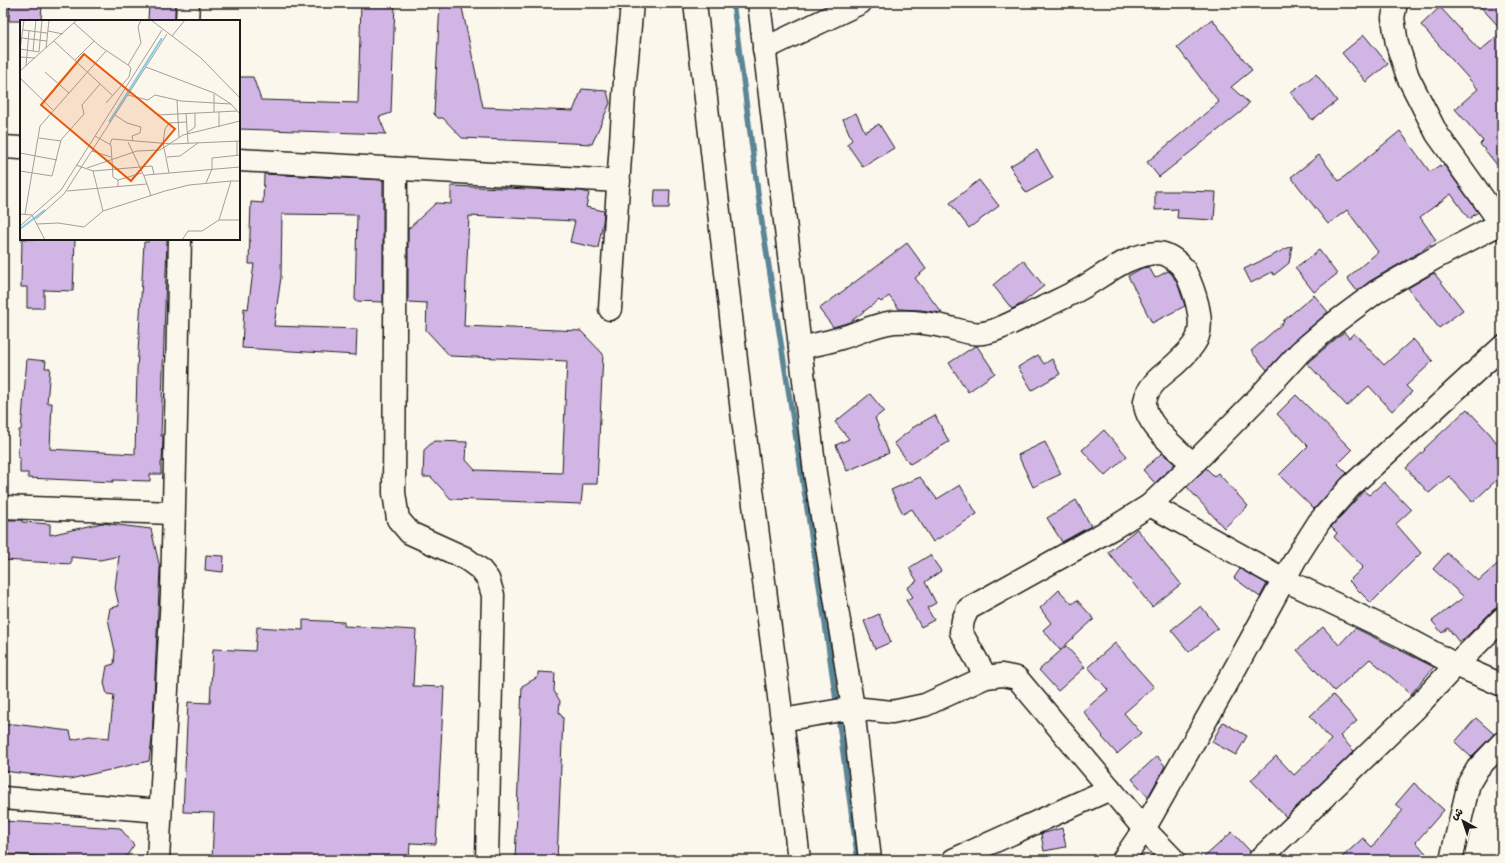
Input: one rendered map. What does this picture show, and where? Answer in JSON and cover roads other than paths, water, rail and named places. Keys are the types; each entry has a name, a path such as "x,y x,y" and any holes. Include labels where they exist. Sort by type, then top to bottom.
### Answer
{"street":[{"path":"187,20 188,3"},
{"path":"610,308 625,81 632,3"},
{"path":"695,3 742,412 782,720 798,860"},
{"path":"759,3 815,473 853,708 870,860"},
{"path":"764,50 860,3"},
{"path":"986,677 961,632 963,620 968,609 1115,527 1150,505 1259,397 1300,352 1333,324 1376,292 1456,247 1501,224 1436,134 1408,77 1396,38 1393,18 1396,3"},
{"path":"3,147 20,148"},
{"path":"240,160 619,181"},
{"path":"396,169 394,493 398,519 410,533 466,558 480,569 488,579 493,595 487,860"},
{"path":"158,860 172,594 180,240"},
{"path":"800,348 842,338 873,326 894,322 921,322 947,327 964,333 982,334 999,329 1082,288 1124,262 1142,256 1160,253 1174,259 1185,270 1196,298 1200,321 1198,337 1181,360 1161,376 1152,386 1146,400 1146,414 1161,435 1193,464"},
{"path":"1123,860 1144,829 1296,558 1319,522 1350,487 1502,347"},
{"path":"1150,505 1285,580 1406,638 1456,665 1502,685"},
{"path":"3,507 174,513"},
{"path":"1259,860 1416,708 1502,619"},
{"path":"782,720 853,708 892,712 925,705 986,677 1002,675 1017,678 1144,829 1174,860"},
{"path":"1450,860 1470,783 1478,768 1502,743"},
{"path":"953,860 1110,789"},
{"path":"3,798 160,811"}],"waterway":[{"path":"733,3 762,223 837,707"},
{"path":"838,716 858,860"}]}
